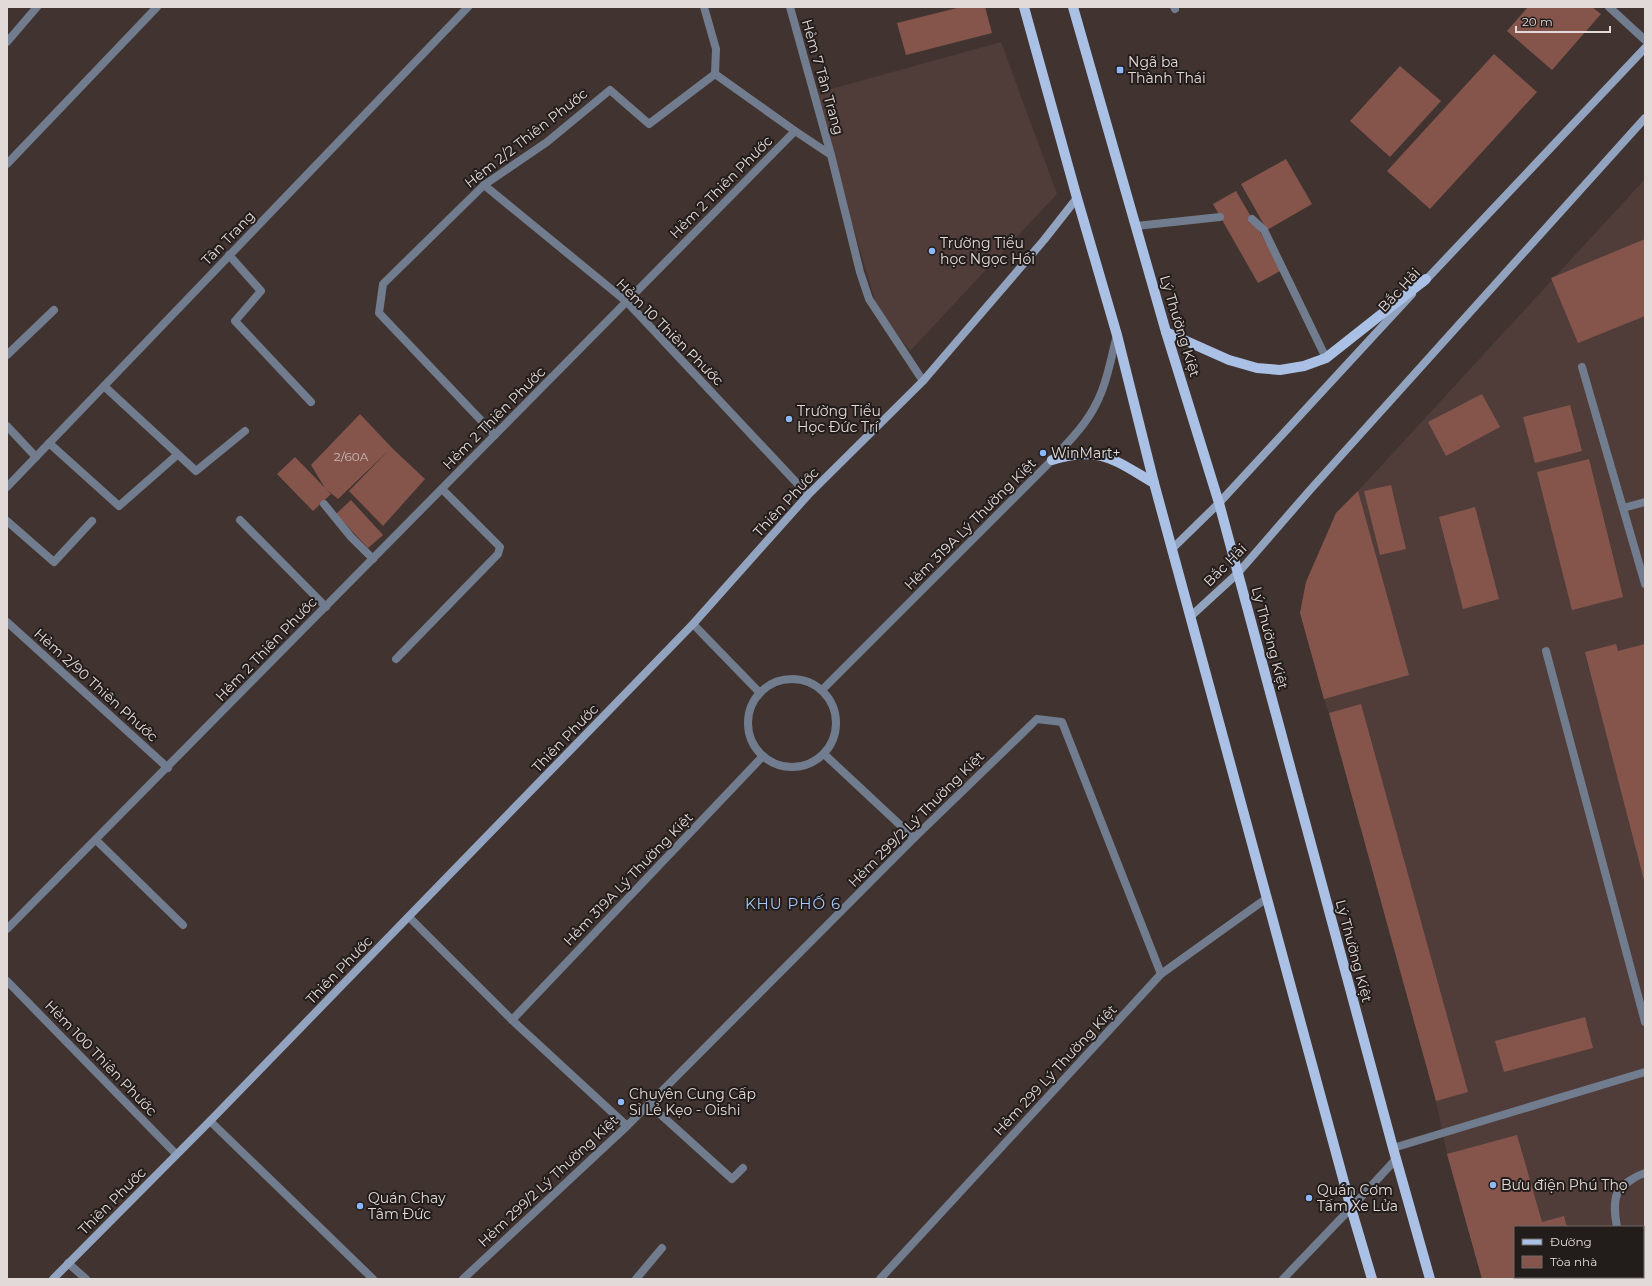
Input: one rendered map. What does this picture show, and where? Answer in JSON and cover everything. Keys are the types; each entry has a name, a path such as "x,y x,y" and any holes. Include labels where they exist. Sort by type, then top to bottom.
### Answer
{"main road":[{"path":"1024,7 1077,198 1118,335 1154,483 1190,617 1351,1208 1372,1279"},
{"name":"Lý Thường Kiệt","path":"1073,7 1166,332 1219,503 1393,1148 1430,1279"},
{"path":"1166,332 1229,360 1257,368 1280,370 1304,366 1326,358 1426,279"},
{"path":"1052,460 1070,455 1099,455 1112,459 1154,483"}],"street":[{"path":"7,42 37,7"},
{"path":"7,164 157,7"},
{"name":"Tân Trang","path":"7,487 468,7"},
{"path":"704,7 716,49 715,74 831,155 860,272 869,299 923,381"},
{"name":"Hẻm 7 Tân Trang","path":"790,7 831,155"},
{"path":"1609,7 1645,40"},
{"name":"Bắc Hải","path":"1172,549 1219,503 1426,279 1645,48"},
{"name":"Hẻm 2/2 Thiên Phước","path":"495,435 379,314 383,284 484,185 547,142 610,90 649,124 715,74"},
{"name":"Bắc Hải","path":"1190,617 1238,573 1310,490 1645,118"},
{"name":"Hẻm 2 Thiên Phước","path":"7,929 168,768 795,131"},
{"name":"Hẻm 10 Thiên Phước","path":"484,185 627,302 808,495"},
{"name":"Thiên Phước","path":"53,1279 210,1121 693,624 808,495 923,381 1044,240 1077,198"},
{"path":"1136,226 1220,217"},
{"path":"1252,219 1264,230 1326,358"},
{"path":"230,255 261,291 235,321 311,402"},
{"path":"7,355 54,310"},
{"name":"Hẻm 319A Lý Thường Kiệt","path":"822,690 1052,460 1082,426 1096,405 1104,386 1118,335"},
{"path":"1582,367 1645,584"},
{"path":"104,386 196,471 245,431"},
{"path":"7,426 36,457"},
{"path":"49,443 119,506 177,454"},
{"path":"396,659 498,554 500,547 442,489"},
{"path":"1623,508 1645,502"},
{"path":"324,504 351,537 373,559"},
{"path":"240,520 326,607"},
{"path":"7,521 54,562 92,521"},
{"name":"Hẻm 2/90 Thiên Phước","path":"7,622 168,768"},
{"path":"693,624 760,693"},
{"path":"1546,651 1645,1022"},
{"path":"797,679 810,683 822,690 830,701 836,715 836,729 832,742 824,754 813,762 801,766 787,767 774,763 763,756 754,745 749,732 748,718 752,705 760,693 771,685 783,680 797,679"},
{"name":"Hẻm 299/2 Lý Thường Kiệt","path":"463,1279 627,1126 914,838 1037,719 1062,722 1161,974"},
{"path":"824,754 914,838"},
{"name":"Hẻm 319A Lý Thường Kiệt","path":"512,1020 763,756"},
{"path":"96,840 183,925"},
{"name":"Hẻm 299 Lý Thường Kiệt","path":"880,1279 1161,974 1267,898"},
{"path":"409,917 512,1020 627,1126"},
{"name":"Hẻm 100 Thiên Phước","path":"7,981 176,1154"},
{"path":"1393,1148 1645,1072"},
{"path":"649,1104 732,1179 744,1168"},
{"path":"210,1121 373,1279"},
{"path":"1283,1279 1351,1208 1396,1158"},
{"path":"1617,1226 1614,1213 1619,1190 1638,1175 1645,1174"},
{"path":"636,1279 662,1248"},
{"path":"68,1263 86,1279"}],"shaded area":[{"name":"Trường Tiểu học Ngọc Hồi","path":"1001,42 1057,194 910,351 877,307 813,94"},
{"path":"1645,179 1645,1279 1482,1279 1447,1154 1436,1101 1300,613 1306,582 1336,513 1358,491"}],"building":[{"path":"961,7 985,7 992,33 906,55 897,23"},
{"path":"1528,7 1592,7 1601,14 1552,70 1507,31"},
{"path":"1494,54 1537,92 1430,209 1387,171"},
{"path":"1400,66 1441,101 1390,157 1350,121"},
{"path":"1286,159 1312,204 1267,230 1241,184"},
{"path":"1236,191 1282,270 1258,283 1213,204"},
{"path":"1645,239 1645,316 1578,343 1551,278"},
{"path":"1482,394 1500,427 1446,456 1428,422"},
{"path":"1570,405 1582,451 1535,463 1523,417"},
{"path":"360,414 392,448 425,479 383,526 349,491 388,451 338,499 326,489 331,494 313,511 277,474 295,457 325,488 311,465"},
{"path":"1589,459 1623,597 1572,610 1537,472"},
{"path":"1391,485 1406,549 1380,555 1364,491"},
{"path":"1358,491 1409,675 1324,699 1300,613 1306,582 1336,513"},
{"path":"351,500 383,535 368,548 336,514"},
{"path":"1475,507 1499,599 1463,609 1439,517"},
{"path":"1616,644 1618,651 1645,644 1644,880 1585,652"},
{"path":"1361,704 1468,1092 1436,1101 1329,713"},
{"path":"1585,1017 1593,1048 1504,1072 1495,1041"},
{"name":"Bưu điện Phú Thọ","path":"1517,1135 1542,1222 1564,1216 1567,1226 1514,1226 1514,1278 1582,1279 1482,1279 1447,1154"}],"place":[{"name":"Ngã ba Thành Thái","path":"1120,70"},
{"name":"Trường Tiểu học Ngọc Hồi","path":"932,251"},
{"name":"Trường Tiểu Học Đức Trí","path":"789,419"},
{"name":"WinMart+","path":"1043,453"},
{"name":"Chuyên Cung Cấp Sỉ Lẻ Kẹo - Oishi","path":"621,1102"},
{"name":"Bưu điện Phú Thọ","path":"1493,1185"},
{"name":"Quán Cơm Tấm Xe Lửa","path":"1309,1198"},
{"name":"Quán Chay Tâm Đức","path":"360,1206"}],"district":[{"name":"KHU PHỐ 6","path":"793,904"}]}
